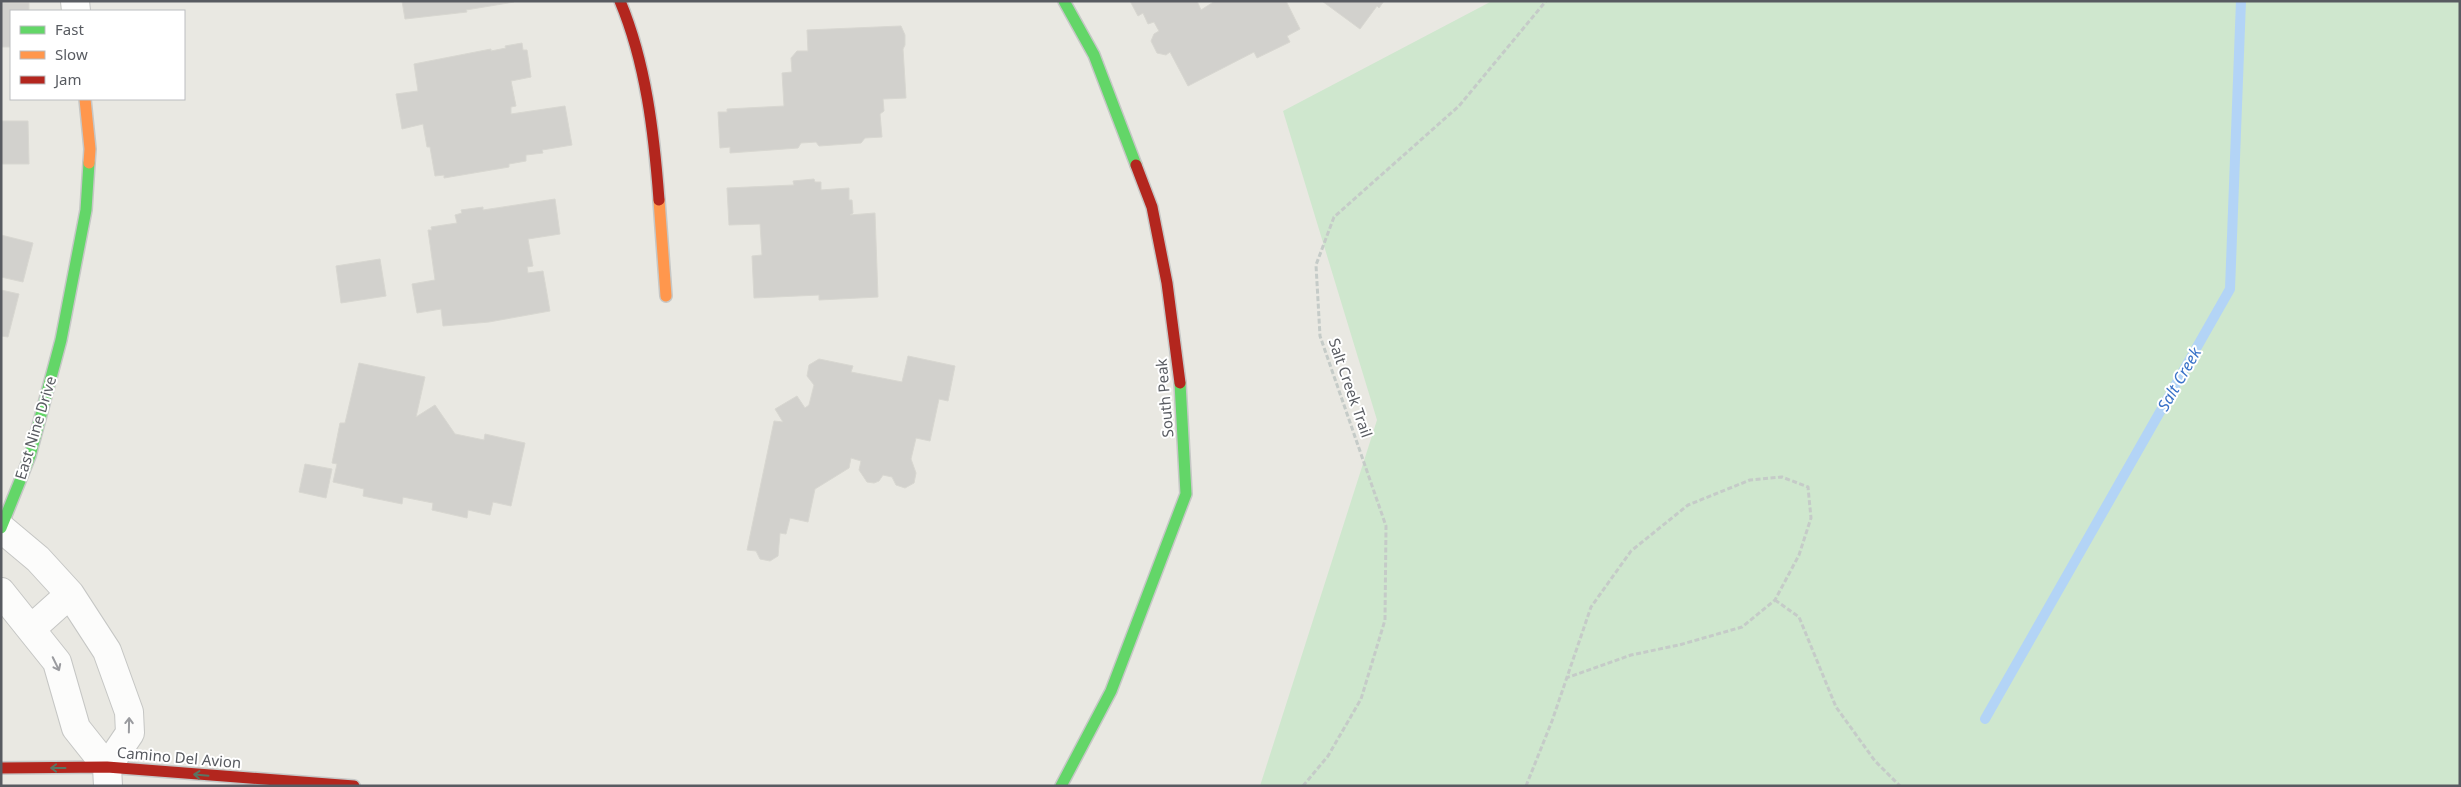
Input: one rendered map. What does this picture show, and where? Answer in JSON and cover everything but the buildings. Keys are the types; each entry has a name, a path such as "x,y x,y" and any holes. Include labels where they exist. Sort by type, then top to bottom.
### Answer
{"street":[{"path":"620,1 628,20 653,125 666,296"},
{"name":"South Peak","path":"1060,786 1111,691 1186,494 1181,389 1167,283 1152,208 1094,55 1064,1"},
{"name":"East Nine Drive","path":"85,100 90,149 86,210 61,340 30,456 1,528 38,559 70,594 107,651 129,712 130,733 108,776"},
{"path":"1,592 57,662 76,728 108,776"},
{"path":"31,629 70,594"},
{"name":"Camino Del Avion","path":"1,768 108,776 354,786"}],"path":[{"name":"Salt Creek Trail","path":"1303,786 1328,756 1361,699 1385,620 1386,526 1320,336 1316,265 1334,217 1459,106 1546,1"},
{"path":"1526,786 1592,607 1631,551 1688,505 1750,480 1782,476 1808,487 1811,518 1799,555 1775,600 1742,627 1631,656 1566,678"},
{"path":"1775,600 1799,617 1836,707 1875,761 1900,786"}],"green space":[{"path":"1492,1 2460,1 2460,786 1260,786 1377,420 1283,111"}],"waterway":[{"name":"Salt Creek","path":"1985,719 2230,289 2241,1"}],"traffic: fast":[{"path":"1064,1 1094,55 1136,165"},
{"path":"1,528 30,456 61,340 86,210 89,163"},
{"path":"1061,786 1111,691 1186,494 1180,383"}],"traffic: slow":[{"path":"85,100 90,149 89,163"},
{"path":"659,200 666,296"}],"traffic: jam":[{"path":"620,1 636,49 647,99 659,200"},
{"path":"1136,165 1152,207 1167,283 1180,383"},
{"path":"1,768 107,767 354,786"}]}
